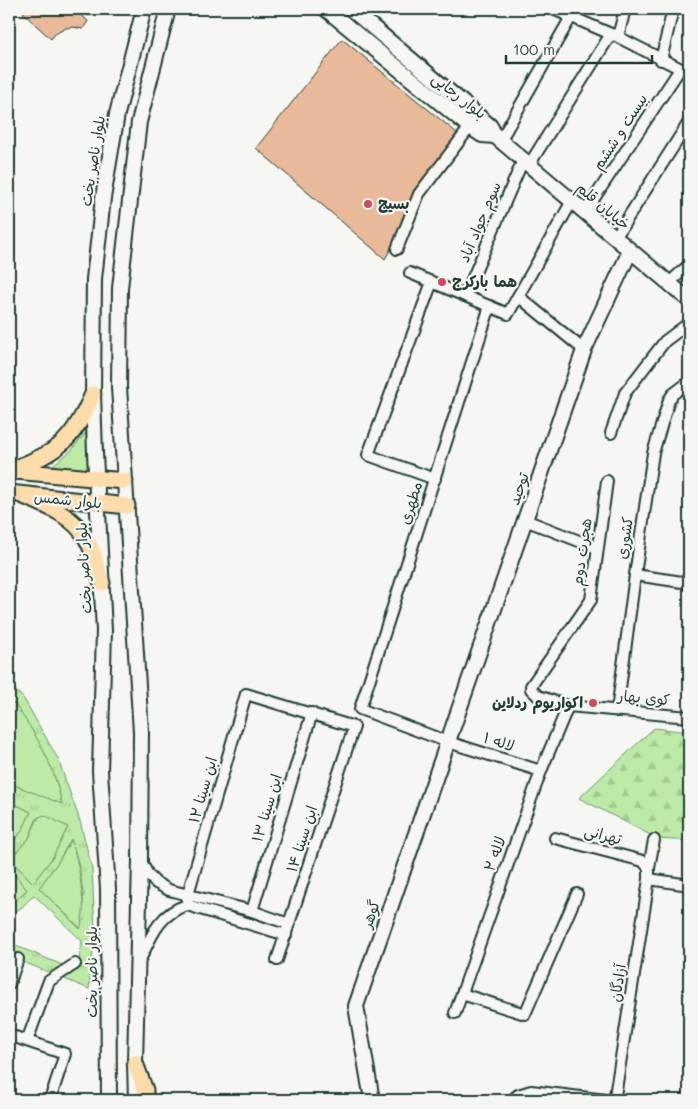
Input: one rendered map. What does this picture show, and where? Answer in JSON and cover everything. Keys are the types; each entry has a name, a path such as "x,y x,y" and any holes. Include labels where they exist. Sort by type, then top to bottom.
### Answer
{"main road":[{"name":"بلوار ناصر بخت","path":"109,1100 108,889 100,771 104,648 96,479 94,279 103,198 117,114 144,9"},
{"path":"136,1100 134,1063 140,860 141,732 119,387 120,288 139,122 168,9"},
{"name":"بلوار رجایی","path":"326,9 470,127 482,135 498,138"},
{"name":"بلوار رجایی","path":"351,9 490,126 498,138"},
{"name":"خیابان قلم","path":"498,138 689,300"},
{"name":"توحید","path":"448,742 584,350 630,251"},
{"path":"10,470 36,460 63,444 82,421 94,394"},
{"name":"بلوار شمس","path":"10,470 125,481"},
{"path":"15,494 49,506 70,520 78,528 89,543 102,583"},
{"name":"بلوار شمس","path":"15,494 127,506"},
{"name":"گوهر","path":"372,1100 356,1006 448,742"},
{"path":"134,1063 145,1090 145,1100"}],"street":[{"path":"553,9 572,13 684,71"},
{"name":"سوم جواد آباد","path":"465,296 526,163 614,36 625,9"},
{"path":"661,60 673,9"},
{"path":"498,138 572,13"},
{"name":"بیست و ششم","path":"585,212 684,71"},
{"path":"615,238 689,122"},
{"path":"397,249 419,194 470,127"},
{"path":"410,272 508,314 572,201"},
{"path":"669,283 689,265"},
{"path":"432,282 368,455 435,479"},
{"path":"518,296 584,350"},
{"name":"مطهری","path":"360,709 490,306"},
{"path":"611,433 625,393 665,341 689,323"},
{"name":"کشوری","path":"617,710 653,453 669,400 680,388 689,382"},
{"name":"هجرت دوم","path":"538,696 530,689 531,686 591,600 607,481"},
{"path":"525,520 597,548"},
{"path":"635,575 689,583"},
{"name":"ابن سینا ۱۲","path":"187,905 188,894 246,694 312,713"},
{"name":"کوی بهار","path":"538,696 568,706 689,717"},
{"name":"لاله ۲","path":"455,1013 541,771 568,706"},
{"name":"لاله ۱","path":"360,709 448,742 541,771"},
{"name":"ابن سینا ۱۴","path":"277,960 354,727 312,713"},
{"name":"ابن سینا ۱۳","path":"252,912 312,713"},
{"name":"تهرانی","path":"555,838 689,885"},
{"name":"آزادگان","path":"610,1100 615,1096 647,869 654,840"},
{"path":"140,860 148,875 156,883 169,890 289,924"},
{"path":"462,994 525,1014 577,894"},
{"path":"137,967 163,918 174,909 187,905 286,935"},
{"path":"9,984 18,959"},
{"path":"27,1041 49,981 74,964"},
{"path":"9,1035 65,1054 50,1100"},
{"path":"512,1100 518,1095 531,1091 606,1100"}],"green space":[{"path":"86,432 88,473 50,467 71,451"},
{"path":"9,683 24,699 58,759 80,821 92,869 95,931 89,989 9,956 9,943 77,971 82,941 34,895 21,908 9,915 9,906 27,890 9,867 9,847 22,831 31,812 9,801 9,783 62,804 59,790 44,751 14,703 9,705","holes":["44,815 68,827 53,857 33,883 10,859 29,838 37,818","71,839 82,884 83,908 80,929 39,888 58,862"]},
{"path":"14,702 50,763 62,805 9,783 9,706"},
{"path":"654,728 689,732 689,841 658,839 579,798"},
{"path":"9,801 31,812 22,831 9,847"},
{"path":"44,814 68,827 53,857 33,883 10,859 29,838 38,818"},
{"path":"72,839 84,908 81,929 39,888"},
{"path":"9,867 27,890 9,906"}],"building":[{"path":"27,9 90,9 92,12 89,16 84,11 81,15 88,21 83,29 66,28 55,34 51,39 23,13"},
{"name":"بسیج","path":"342,39 457,133 385,259 256,148"}],"place":[{"name":"بسیج","path":"368,204"},
{"name":"هما بارکرج","path":"442,282"},
{"name":"اکواریوم ردلاین","path":"593,703"}]}
